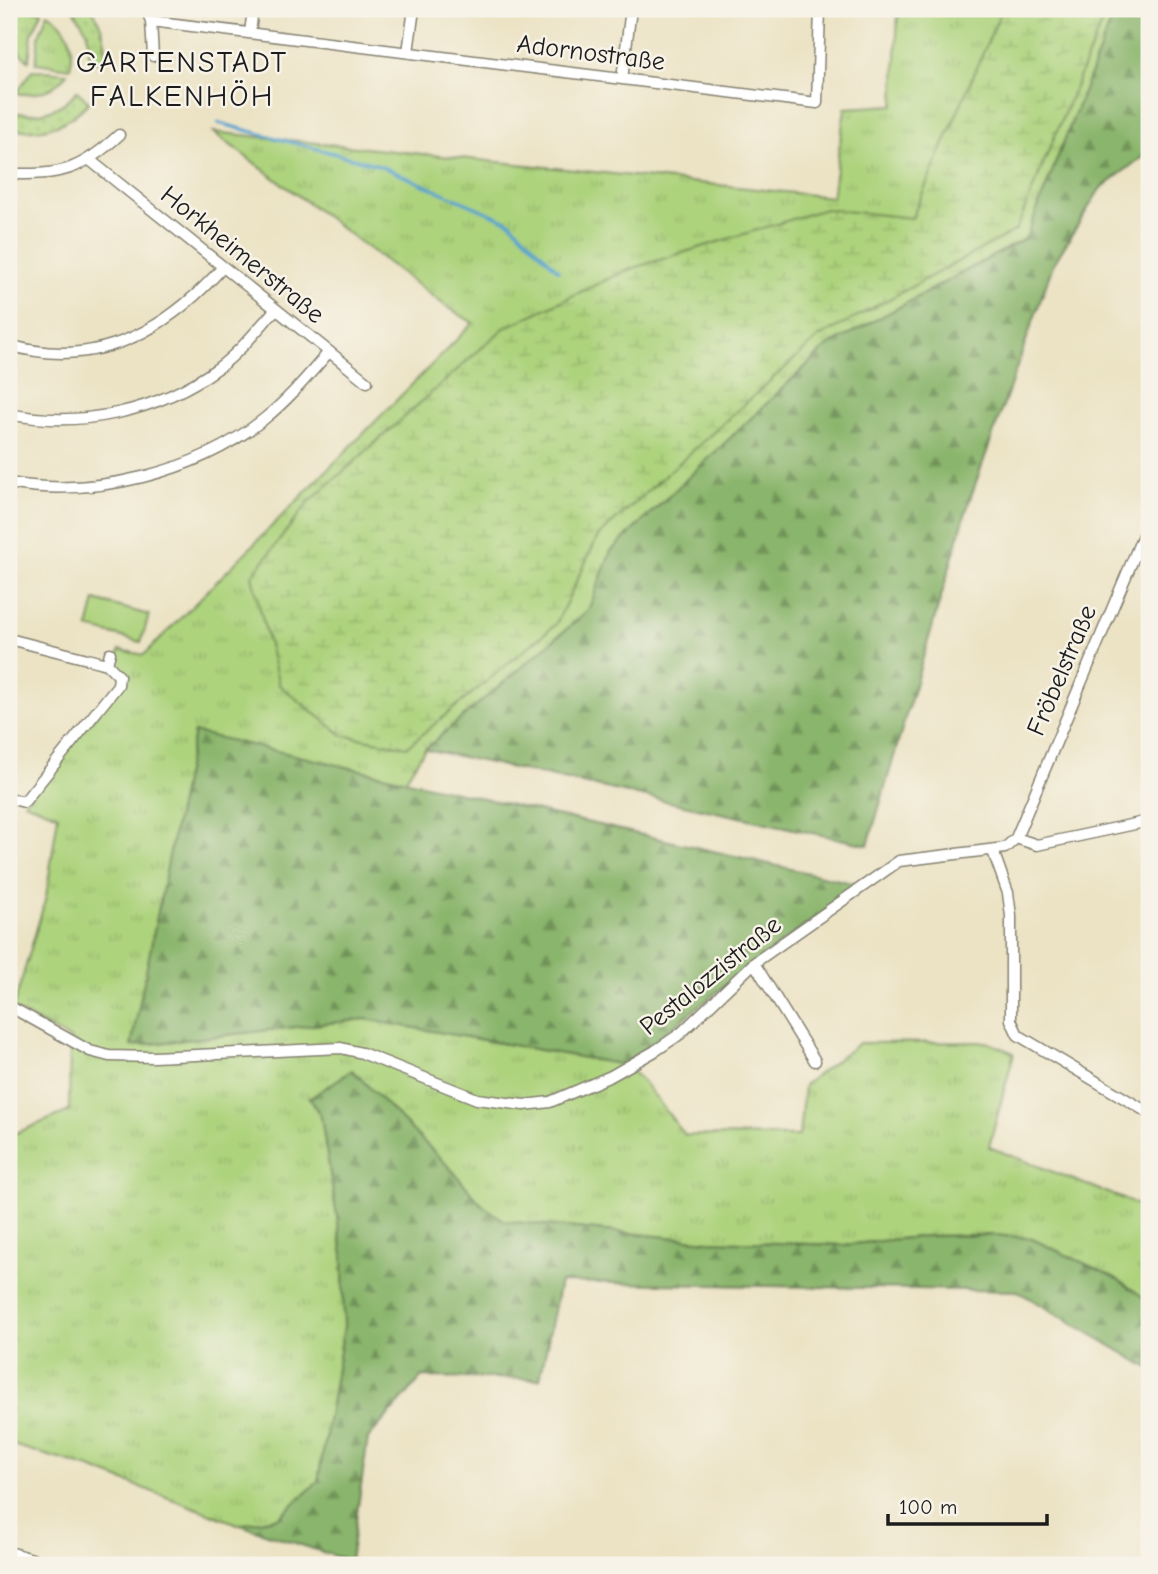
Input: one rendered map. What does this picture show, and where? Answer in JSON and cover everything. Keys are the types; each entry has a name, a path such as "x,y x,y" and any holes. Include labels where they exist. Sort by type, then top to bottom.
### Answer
{"street":[{"path":"146,9 151,21 153,56"},
{"path":"250,33 253,9"},
{"path":"408,52 414,9"},
{"path":"622,79 631,9"},
{"name":"Adornostraße","path":"151,21 817,103 820,9"},
{"path":"9,174 42,174 92,161 120,135"},
{"name":"Horkheimerstraße","path":"92,161 328,354 367,382"},
{"path":"9,345 72,352 130,339 177,313 223,267"},
{"path":"9,414 51,419 93,417 156,402 197,382 220,366 275,310"},
{"path":"9,483 51,487 110,483 190,460 264,418 328,354"},
{"name":"Fröbelstraße","path":"1016,838 1149,521"},
{"path":"9,639 108,659 119,676 118,685 24,802 9,799"},
{"path":"1016,838 1037,845 1149,821"},
{"name":"Pestalozzistraße","path":"9,1006 90,1051 109,1056 154,1057 341,1048 362,1052 462,1094 505,1104 550,1102 578,1091 655,1051 680,1034 754,963 899,861 993,851 1006,848 1016,838"},
{"path":"993,851 1008,892 1011,916 1010,1013 1018,1035 1149,1113"},
{"path":"754,963 815,1061"},
{"path":"9,1552 52,1565"}],"green space":[{"path":"27,9 42,12 32,34 29,61 9,43 9,14"},
{"path":"73,9 92,9 104,35 106,62 90,61 87,31"},
{"path":"898,9 1116,9 1026,238 826,347 611,551 588,611 425,749 405,780 194,733 132,1046 365,1019 624,1065 642,1080 685,1135 799,1136 804,1085 859,1043 987,1042 1014,1053 989,1147 1149,1209 1149,1301 1114,1277 1030,1238 993,1235 926,1236 844,1245 708,1241 505,1221 482,1205 451,1169 310,1098 321,1117 343,1254 344,1327 318,1482 279,1517 240,1525 90,1468 9,1444 9,1136 69,1111 70,1039 13,1009 46,897 58,815 24,802 125,679 116,661 120,650 144,655 473,323 447,307 213,132 832,197 845,108 894,105"},
{"path":"1002,9 1107,10 1016,230 819,337 598,536 556,624 407,747 342,735 279,685 252,576 308,503 504,328 627,270 825,209 912,218"},
{"path":"1116,9 1149,9 1149,152 1100,189 1053,265 968,505 868,845 425,749 588,611 611,551 826,347 1026,238"},
{"path":"48,13 61,23 69,36 72,51 70,68 36,63 39,36"},
{"path":"33,70 67,73 57,84 44,91 16,93"},
{"path":"77,91 89,102 63,123 32,130 9,128 12,112 30,114 48,111"},
{"path":"95,600 149,615 141,642 88,628"},
{"path":"194,732 861,885 754,963 624,1065 365,1019 131,1046"},
{"path":"352,1070 451,1169 482,1205 505,1221 708,1241 844,1245 926,1236 993,1235 1030,1238 1114,1277 1149,1301 1149,1368 1017,1291 560,1282 540,1379 422,1377 368,1438 350,1561 240,1525 279,1517 318,1482 344,1327 343,1254 321,1117 310,1098"}],"waterway":[{"path":"219,123 378,165 510,222 558,270"}],"district":[{"name":"GARTENSTADT FALKENHÖH","path":"182,79"}]}
